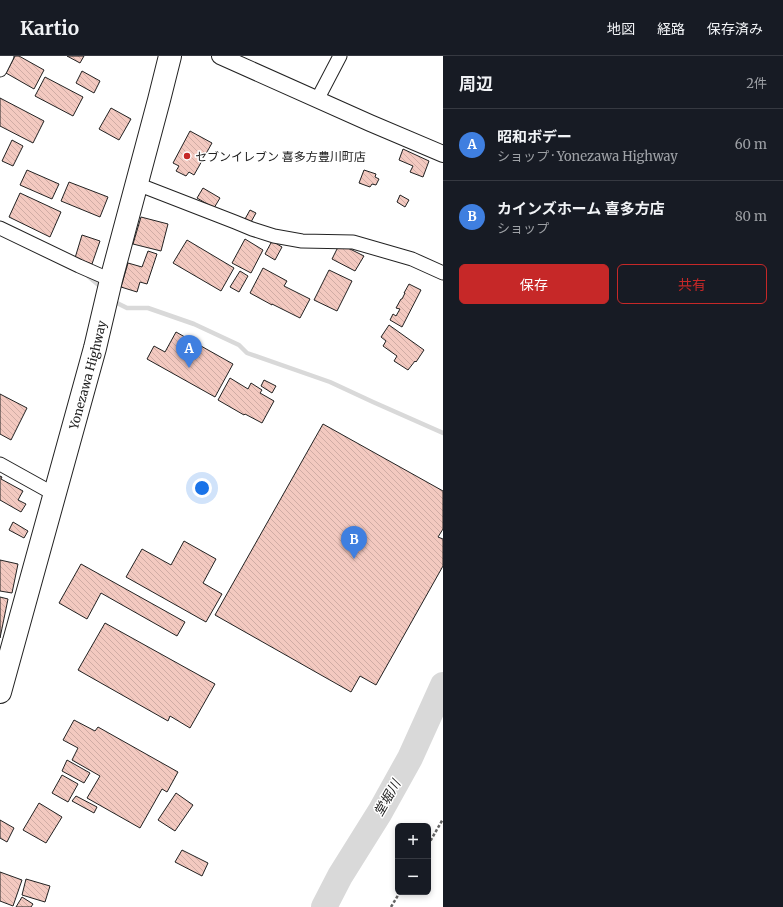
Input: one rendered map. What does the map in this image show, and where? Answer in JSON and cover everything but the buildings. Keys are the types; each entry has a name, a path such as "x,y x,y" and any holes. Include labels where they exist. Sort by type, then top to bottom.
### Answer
{"highway":[{"name":"Yonezawa Highway","path":"0,692 95,348 111,280 160,100 170,56"}],"street":[{"path":"0,70 7,56"},
{"path":"220,56 317,100 443,154"},
{"path":"317,100 340,56"},
{"path":"137,184 252,229 274,236 302,241 353,242 412,259 443,273"},
{"path":"0,228 111,280"},
{"path":"0,464 54,494"}],"path":[{"path":"431,840 443,819"},
{"path":"391,907 398,895"}],"waterway":[{"path":"88,276 102,288"},
{"path":"113,299 117,303 127,308 148,308 194,324 239,345 247,353 330,382 443,433"},
{"name":"堂堀川","path":"324,907 340,876 380,812 410,758 443,685"}],"place":[{"name":"セブンイレブン 喜多方豊川町店","path":"187,156"},
{"name":"昭和ボデー","path":"189,368"},
{"name":"カインズホーム 喜多方店","path":"354,559"}]}
